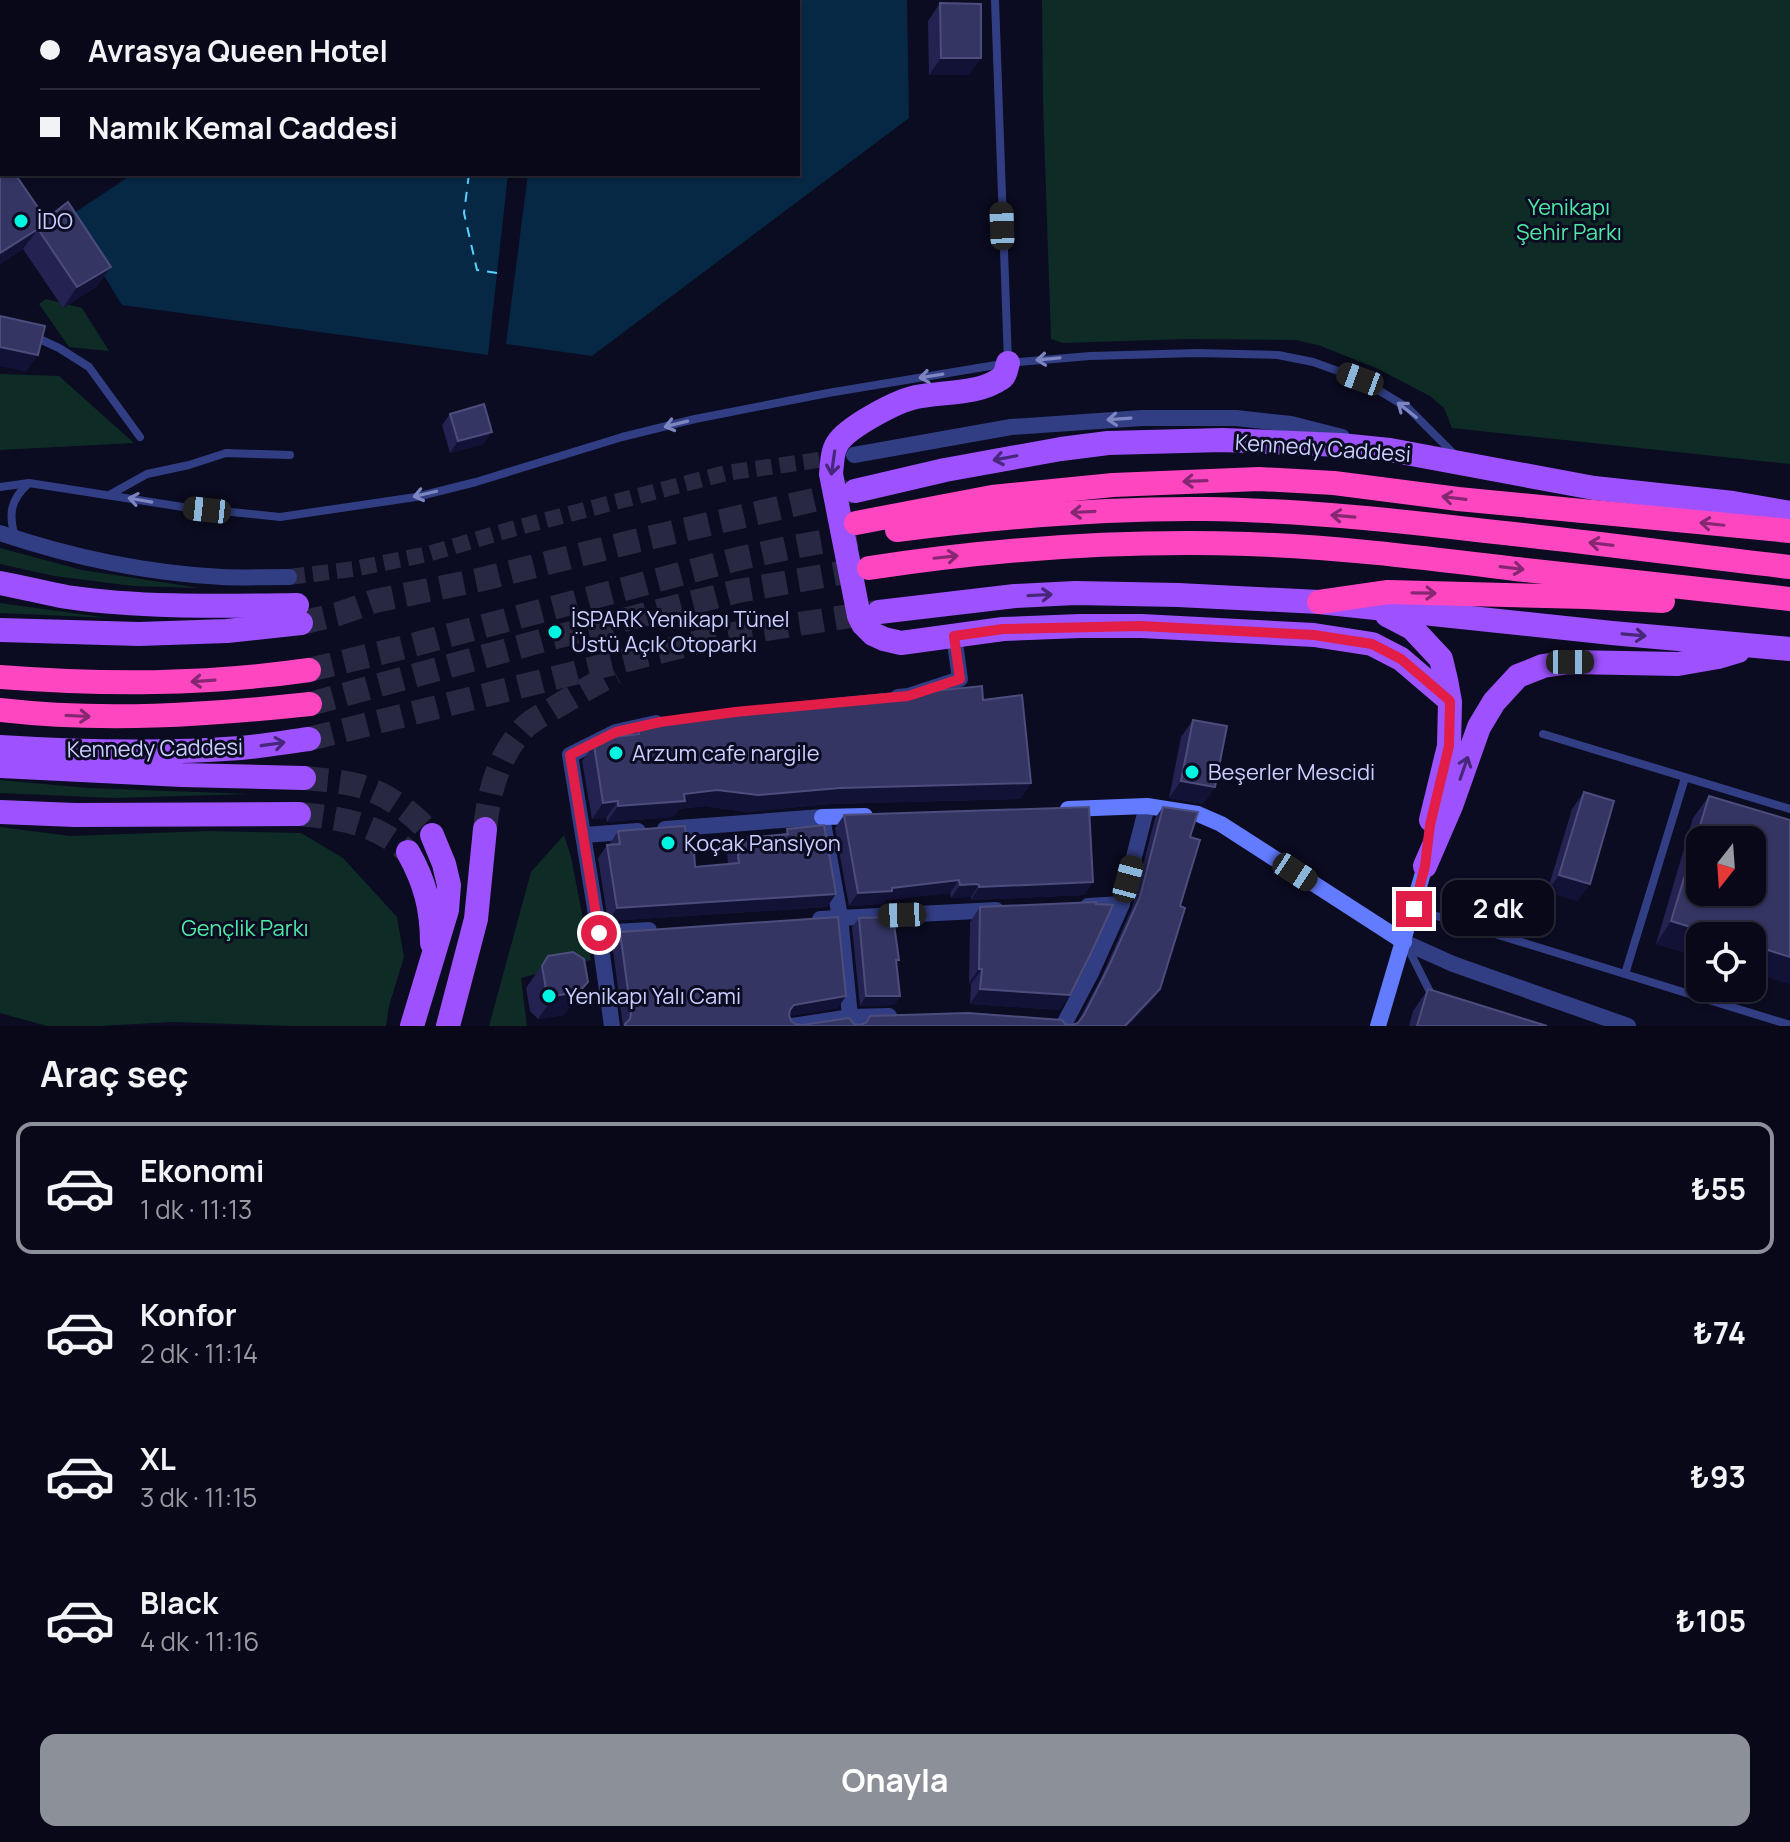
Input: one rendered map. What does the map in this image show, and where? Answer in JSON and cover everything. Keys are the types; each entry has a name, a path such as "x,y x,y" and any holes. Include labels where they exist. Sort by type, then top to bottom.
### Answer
{"highway":[{"path":"1790,531 1458,499 1334,483 1259,479 1113,485 992,497 858,529 1062,513 1205,509 1290,512 1403,521 1790,567"},
{"path":"869,568 1021,550 1170,543 1248,544 1393,554 1780,598"},
{"path":"1319,602 1388,592 1680,602 1780,598"},
{"path":"0,677 61,682 182,683 309,670"},
{"path":"0,710 113,718 185,716 310,704"}],"main road":[{"path":"1008,363 1005,375 1000,379 980,388 913,397 855,427 837,444 831,474 859,616 873,634 901,643 1003,629 1141,626 1314,635 1372,644 1401,659 1449,700"},
{"name":"Kennedy Caddesi","path":"855,491 1017,456 1108,443 1223,440 1390,450 1594,488 1733,503 1790,513"},
{"path":"0,583 67,597 239,606 299,614 227,631 139,634 0,630"},
{"path":"879,612 1015,596 1075,593 1178,595 1319,602 1790,649"},
{"path":"1371,608 1412,628 1441,659 1449,700 1449,746 1430,825 1425,866"},
{"path":"1425,866 1451,806 1479,727 1494,702 1518,676 1543,666 1570,662 1678,664 1718,657 1753,646"},
{"name":"Kennedy Caddesi","path":"0,747 160,752 243,748 309,739"},
{"path":"0,766 304,778"},
{"path":"0,812 75,815 299,814"},
{"path":"448,1026 476,919 485,829"},
{"path":"412,1026 447,910 449,885 432,835"},
{"path":"408,852 427,896 432,926 432,958"}],"street":[{"path":"854,455 1011,427 1142,418 1236,418 1291,424 1390,450"},
{"path":"8,536 77,556 147,569 222,577 289,577"},
{"path":"878,698 908,696 960,679 954,636"},
{"path":"612,1026 570,755 616,732 675,720"},
{"path":"1055,810 1147,806 1198,814 1221,824 1404,942 1453,964 1617,1024"},
{"path":"1060,1022 1091,973 1122,904 1147,806"},
{"path":"584,835 884,815"},
{"path":"822,817 840,917 851,1022"},
{"path":"1378,1026 1425,866"},
{"path":"1075,906 1122,904"},
{"path":"810,919 1012,909"},
{"path":"599,933 660,929"},
{"path":"792,1026 898,1016"}],"lane":[{"path":"995,0 1008,363"},
{"path":"31,335 89,367 140,437"},
{"path":"0,487 29,483 183,507 280,517 416,497 622,437 828,393 1008,363 1090,356 1197,353 1278,355 1313,362 1360,379 1408,408 1463,463"},
{"path":"110,495 147,474 226,453 290,455"},
{"path":"8,536 17,493 29,483"},
{"path":"1543,734 1790,809"},
{"path":"1625,974 1685,778"},
{"path":"1414,909 1790,1025"},
{"path":"1404,942 1433,998 1448,1003"}],"green space":[{"name":"Yenikapı Şehir Parkı","path":"1042,0 1790,0 1790,464 1452,428 1444,408 1430,396 1378,369 1321,346 1296,340 1187,339 1063,343 1051,339"},
{"path":"46,299 82,308 109,351 69,347 39,304"},
{"path":"0,374 59,376 134,443 0,450"},
{"path":"0,548 82,570 200,588 133,586 54,576 0,564"},
{"path":"0,603 109,618 0,613"},
{"path":"0,780 88,788 251,794 114,798 0,793"},
{"name":"Gençlik Parkı","path":"0,827 70,836 209,831 301,833 343,858 397,917 404,957 386,1026 172,1022 47,1026 0,1013"},
{"path":"564,835 591,960 521,978 527,1026 489,1026 531,872"}],"water":[{"path":"800,0 907,0 909,118 592,356 506,344 528,176 800,176"},
{"path":"130,176 508,176 488,355 122,305 68,217"}],"building":[{"path":"940,3 981,4 981,58 941,58"},
{"path":"0,176 16,176 46,219 68,202 111,267 77,287 38,229 0,253"},
{"path":"0,316 45,326 38,355 0,347"},
{"path":"484,404 492,432 458,441 450,414"},
{"path":"982,686 983,700 1022,695 1031,783 840,788 758,795 717,790 684,794 685,801 618,806 618,801 603,803 594,745 607,738 639,734 638,724 679,716"},
{"path":"1193,720 1227,726 1215,787 1181,781"},
{"path":"1584,792 1614,801 1590,884 1559,875"},
{"path":"1709,796 1790,820 1790,957 1766,949 1766,922 1686,922 1686,926 1671,921 1686,872 1686,906 1766,906 1766,826 1700,826"},
{"path":"1089,807 1093,882 979,887 976,884 960,885 959,880 858,893 844,815"},
{"path":"1163,807 1198,812 1190,837 1200,840 1180,906 1185,908 1160,989 1125,1026 625,1026 631,1013 620,932 838,917 846,996 794,1005 789,1015 795,1024 849,1018 859,1025 866,1023 870,1016 968,1013 1062,1020 1072,1025 1078,1023 1109,966 1140,897"},
{"path":"824,825 836,894 617,908 607,845 620,844 618,831 685,826 687,852 694,851 695,867 739,863 736,839 788,834 787,829"},
{"path":"1096,902 1113,905 1070,995 980,989 980,907"},
{"path":"893,917 900,996 866,996 859,918"},
{"path":"573,952 584,959 588,982 579,992 554,996 546,989 542,966 548,956"},
{"path":"1428,989 1547,1026 1417,1026"}],"ferry route":[{"path":"469,176 464,213 477,270 497,273"}],"tunnel":[{"path":"289,577 354,569 428,554 726,473 854,455"},
{"path":"301,623 375,601 483,579 853,491"},
{"path":"309,670 737,559 859,535"},
{"path":"310,704 738,591 869,568"},
{"path":"309,739 727,635 877,612"},
{"path":"485,829 496,775 508,750 525,727 615,673"},
{"path":"304,778 347,783 381,794 417,819 432,835"},
{"path":"299,814 343,820 370,828 408,852"}],"place":[{"name":"İDO","path":"21,221"},
{"name":"İSPARK Yenikapı Tünel Üstü Açık Otoparkı","path":"555,632"},
{"name":"Arzum cafe nargile","path":"616,753"},
{"name":"Beşerler Mescidi","path":"1192,772"},
{"name":"Koçak Pansiyon","path":"668,843"},
{"name":"Yenikapı Yalı Cami","path":"549,996"}],"route":[{"path":"599,933 570,755 616,732 660,722 908,696 960,679 954,636 1003,629 1080,626 1314,635 1372,644 1401,659 1450,702 1449,746 1414,909"}]}
